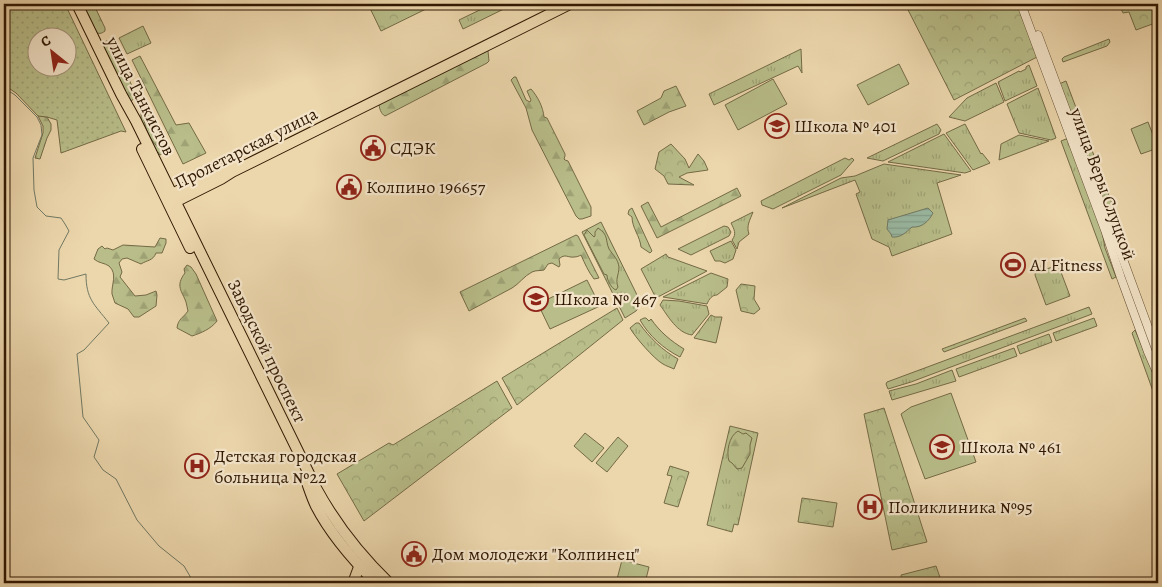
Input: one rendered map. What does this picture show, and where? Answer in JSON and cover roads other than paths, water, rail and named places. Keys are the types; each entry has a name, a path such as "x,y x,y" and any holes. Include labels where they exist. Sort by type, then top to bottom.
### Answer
{"main road":[{"name":"улица Танкистов","path":"72,4 93,42 171,199"},
{"name":"улица Танкистов","path":"77,4 93,42"},
{"name":"Пролетарская улица","path":"171,199 558,4"},
{"name":"Пролетарская улица","path":"171,199 221,179 570,4"},
{"name":"Заводской проспект","path":"171,199 259,377 316,505 328,526 376,583"},
{"name":"Заводской проспект","path":"365,572 388,583"},
{"path":"354,583 365,572"}],"street":[{"name":"улица Веры Слуцкой","path":"1021,4 1158,375"},
{"name":"улица Веры Слуцкой","path":"1027,4 1117,243 1158,359"}],"waterway":[{"path":"4,88 15,95 37,117 41,125 42,135 33,158 34,190 37,207 46,216 61,218 69,231 59,250 58,279 64,280 86,274 89,295 95,306 109,323 84,350 77,354 83,417 99,440 94,457 103,470 116,479 137,520 159,546 184,566 194,583"}],"place":[{"name":"Школа № 401","path":"777,126"},
{"name":"СДЭК","path":"373,148"},
{"name":"Колпино 196657","path":"349,187"},
{"name":"AI Fitness","path":"1013,265"},
{"name":"Школа № 467","path":"536,299"},
{"name":"Школа № 461","path":"942,447"},
{"name":"Детская городская больница №22","path":"197,466"},
{"name":"Поликлиника №95","path":"870,507"},
{"name":"Дом молодежи \"Колпинец\"","path":"414,554"}]}
